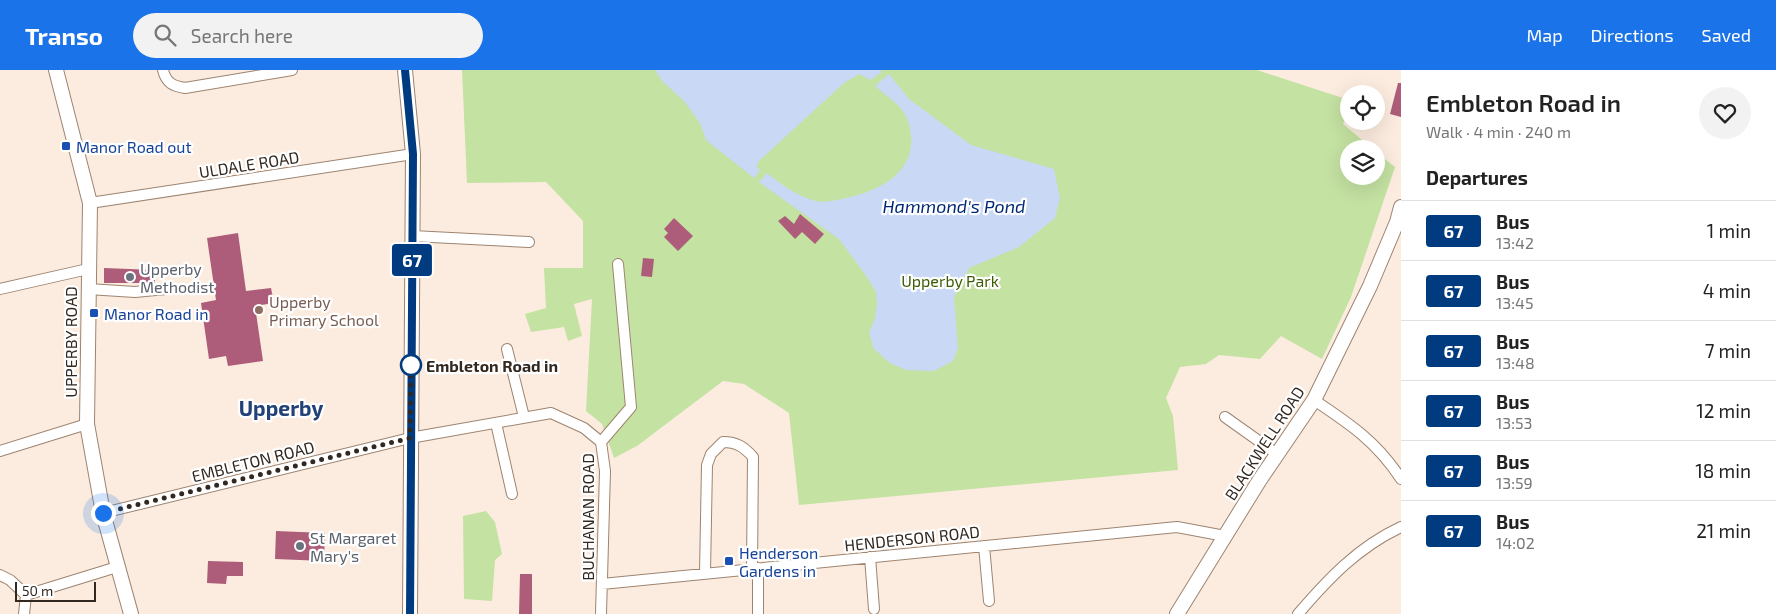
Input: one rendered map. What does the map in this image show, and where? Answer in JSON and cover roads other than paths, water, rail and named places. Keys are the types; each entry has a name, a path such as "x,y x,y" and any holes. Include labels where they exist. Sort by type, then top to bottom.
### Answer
{"street":[{"name":"UPPERBY ROAD","path":"56,70 90,203 87,424 103,513 131,614"},
{"path":"163,70 165,78 174,86 185,88 292,70"},
{"path":"405,70 413,154 410,614"},
{"name":"ULDALE ROAD","path":"90,203 413,154"},
{"name":"BLACKWELL ROAD","path":"1177,614 1225,536 1314,400 1370,286 1397,222 1401,207"},
{"path":"412,236 529,242"},
{"path":"601,442 631,407 618,264"},
{"path":"0,289 88,268"},
{"path":"88,289 135,292 166,290"},
{"path":"507,349 524,417"},
{"path":"1314,400 1348,422 1385,454 1401,479"},
{"name":"BUCHANAN ROAD","path":"410,438 551,412 584,428 601,442 605,472 602,614"},
{"path":"1225,417 1278,454"},
{"path":"496,422 512,494"},
{"path":"0,451 87,424"},
{"name":"EMBLETON ROAD","path":"103,513 410,438"},
{"path":"705,574 708,465 711,454 723,442 734,442 745,448 753,457 755,568 758,614"},
{"name":"HENDERSON ROAD","path":"602,584 1177,527 1225,536"},
{"path":"1298,614 1326,581 1354,555 1401,527"},
{"path":"984,546 989,601"},
{"path":"870,557 874,609"},
{"path":"26,595 118,567"},
{"path":"0,575 10,580 26,595"},
{"path":"24,614 26,595"}],"water":[{"path":"655,70 880,70 882,72 870,80 859,74 844,83 758,162 757,167 760,170 754,178 706,140 700,123 684,101 663,82"},
{"name":"Hammond's Pond","path":"889,74 909,99 971,145 1054,169 1060,198 1055,218 1019,247 969,268 954,297 958,348 953,361 934,371 906,370 890,363 874,349 869,333 875,318 876,292 867,277 839,239 759,182 767,173 796,193 820,202 839,200 874,189 897,174 905,163 910,151 911,137 906,115 875,86"}],"place":[{"name":"Manor Road out","path":"66,146"},
{"name":"Upperby Methodist","path":"130,277"},
{"name":"Upperby Primary School","path":"259,310"},
{"name":"Manor Road in","path":"94,313"},
{"name":"Embleton Road in","path":"411,365"},
{"name":"St Margaret Mary's","path":"300,546"},
{"name":"Henderson Gardens in","path":"729,561"}],"district":[{"name":"Upperby","path":"281,407"}],"park label":[{"name":"Upperby Park","path":"950,280"}]}
